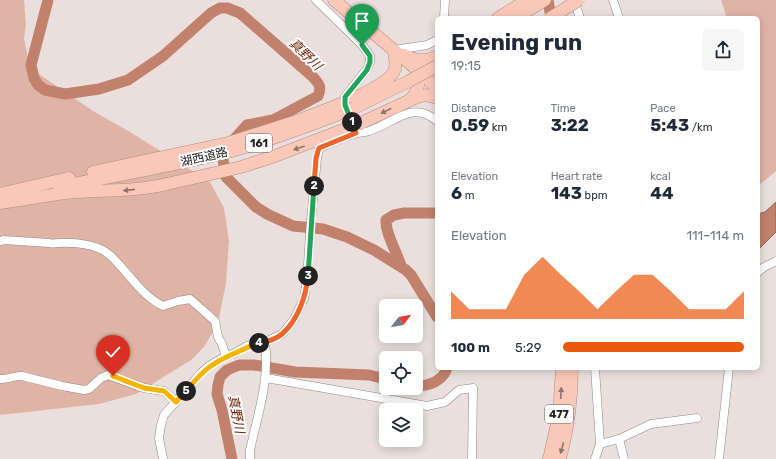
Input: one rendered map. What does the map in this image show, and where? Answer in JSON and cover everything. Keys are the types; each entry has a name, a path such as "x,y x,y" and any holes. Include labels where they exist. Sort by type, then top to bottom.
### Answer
{"highway":[{"path":"334,0 394,50 435,87"},
{"path":"553,16 579,0"},
{"path":"501,16 524,2"},
{"path":"519,16 542,2"},
{"path":"394,50 412,59 428,60 435,58"},
{"path":"352,104 392,75 395,70 394,50"},
{"path":"411,99 418,88 421,76 435,59"},
{"path":"0,202 52,188 159,163 228,143 352,104 421,76 435,67"},
{"path":"382,83 402,76 421,76"},
{"path":"0,202 71,193 121,191 156,187 275,156 359,128 411,99 426,95 435,97"},
{"path":"0,195 159,163"},
{"path":"0,195 52,188"},
{"name":"477","path":"549,459 557,429 562,391 562,370"},
{"name":"477","path":"560,459 569,414 572,391 572,370"}],"street":[{"path":"316,0 362,45 370,56 370,62 367,70 345,97 345,105 359,128"},
{"path":"444,16 445,0"},
{"path":"574,0 579,16"},
{"path":"613,0 618,16"},
{"path":"394,50 428,45 435,41"},
{"path":"163,459 159,438 164,415 201,373 209,366 226,356 233,354 247,346 265,342 282,334 294,319 304,299 307,279 316,158 319,148 359,128 370,131 402,115 412,112 428,114 435,119"},
{"path":"0,241 73,244 100,248 110,255 158,304 163,306 190,299 194,301 215,321 218,337 226,356"},
{"path":"760,270 776,261"},
{"path":"250,459 250,450 265,389 267,356 265,342"},
{"path":"595,370 600,444 595,459"},
{"path":"719,459 729,370"},
{"path":"0,379 6,380 16,375 84,390 90,389 102,378 108,375 144,388 164,391 176,402"},
{"path":"266,377 428,406 446,402 459,390 473,388 472,459"},
{"path":"600,444 619,439 651,424 697,418"},
{"path":"619,439 624,459"}],"shaded area":[{"path":"0,0 24,0 26,24 24,38 30,68 93,111 130,132 210,182 224,208 229,241 226,283 218,323 204,347 191,360 136,394 99,404 0,415"},
{"path":"721,0 776,0 776,171 760,184 760,16 726,16"},
{"path":"776,202 776,232 760,248 760,213 765,212"}],"waterway":[{"name":"真野川","path":"48,0 31,65 34,78 38,85 45,90 65,94 99,89 128,80 163,56 211,13 220,8 227,8 240,13 312,76 318,83 320,90 318,96 273,120 247,125 222,153 226,177 256,207 267,214 293,226 323,229 347,237 374,250 406,270 411,275 435,314"},
{"path":"548,0 551,16"},
{"path":"401,266 387,231 386,220 394,215 404,213 435,213"},
{"name":"真野川","path":"232,459 222,410 217,394 220,377 227,370 239,365 254,365 295,372 369,375 379,377"},
{"name":"真野川","path":"423,385 435,382 446,370"}],"route":[{"path":"113,376 144,388 164,391 176,402 209,366 247,346 276,338 288,327 294,319 304,299 307,279 316,158 319,148 356,133 345,105 345,97 367,70 370,62 370,56 362,45"}]}
